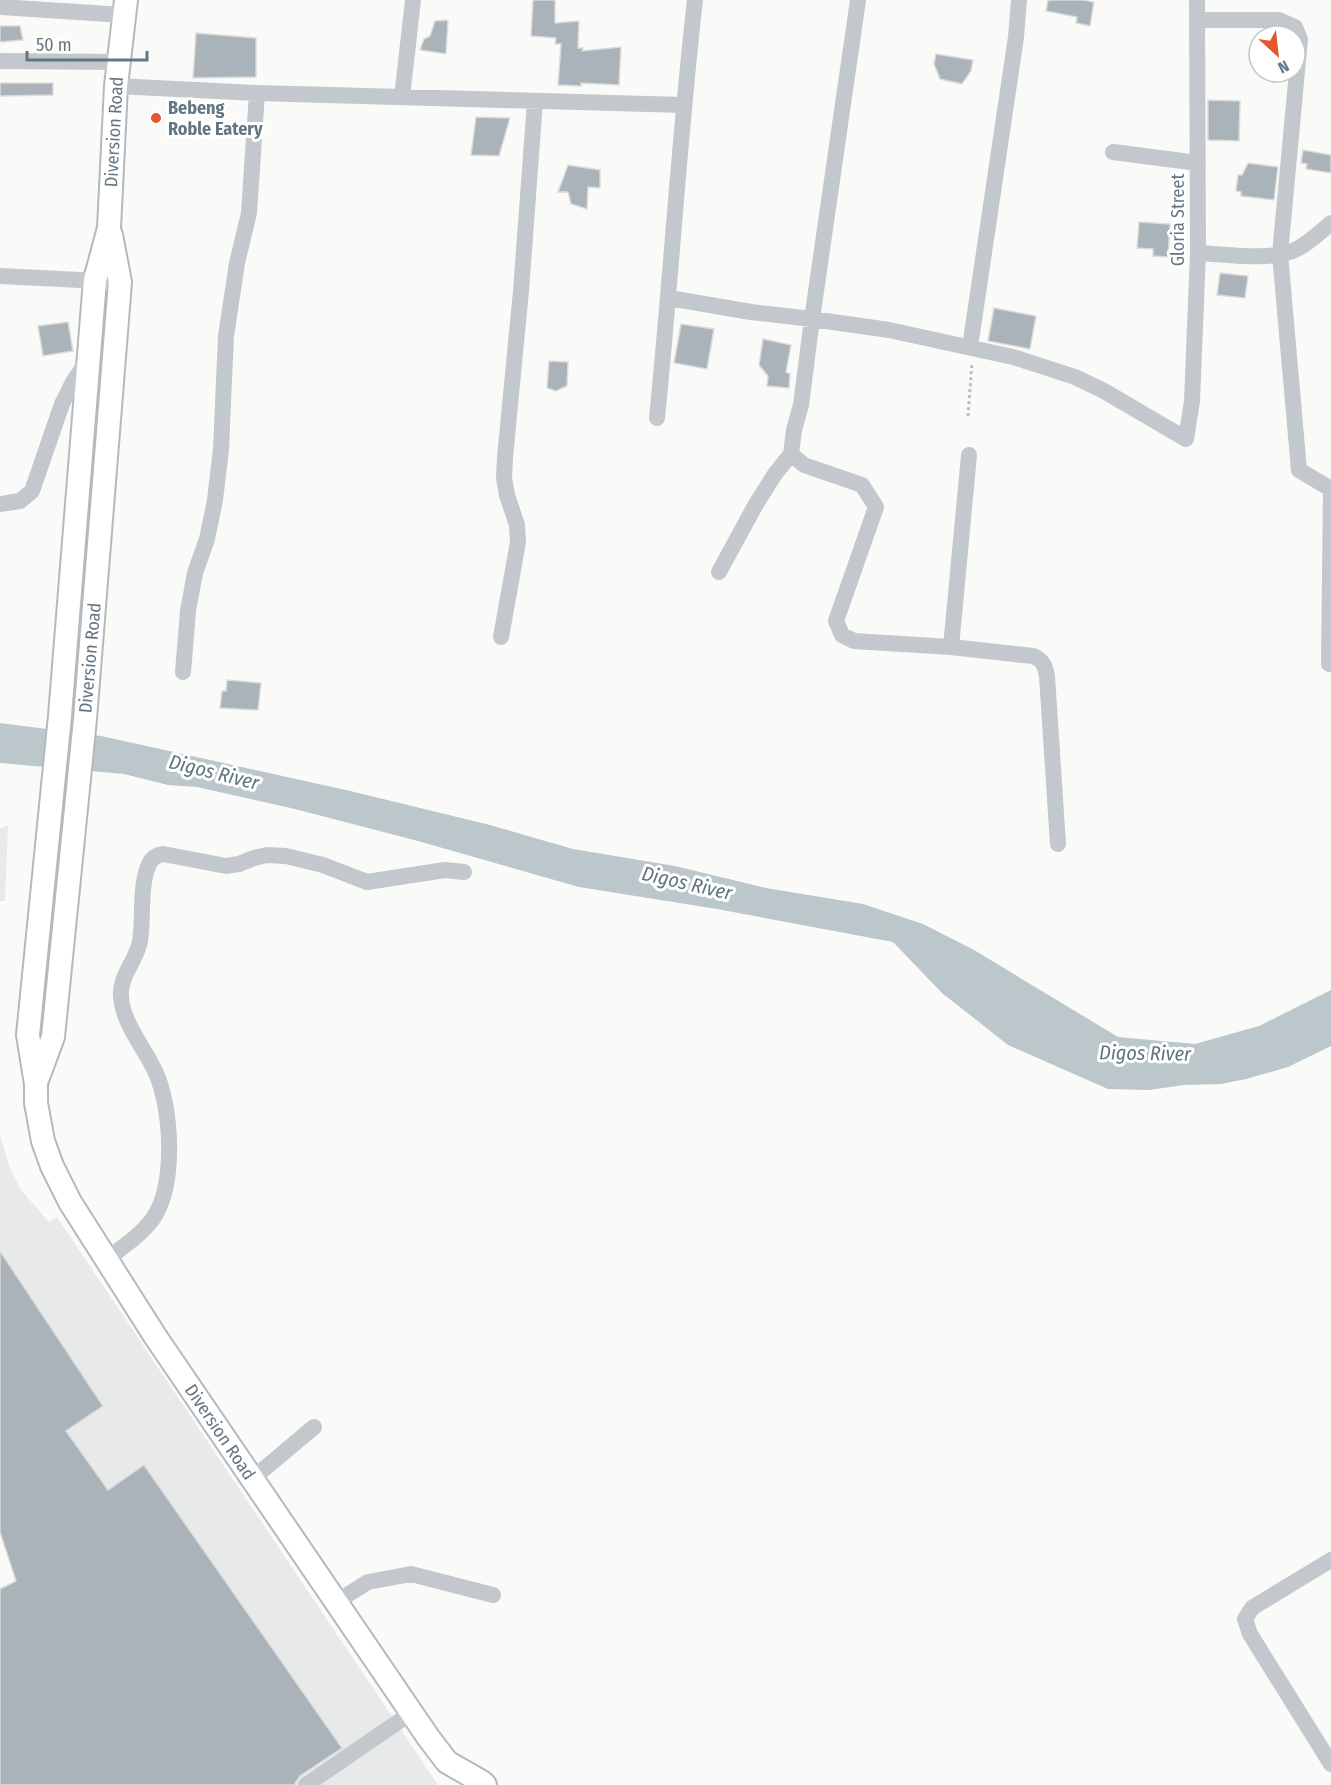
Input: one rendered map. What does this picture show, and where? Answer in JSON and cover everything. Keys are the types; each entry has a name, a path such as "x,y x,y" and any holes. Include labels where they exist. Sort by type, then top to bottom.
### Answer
{"highway":[{"name":"Diversion Road","path":"125,8 116,86 109,228 95,280 60,716 28,1035 36,1084 38,1119 52,1166 70,1202 155,1336 411,1713 447,1762 485,1785"},
{"name":"Diversion Road","path":"36,1084 53,1037 85,719 120,282 109,228"},
{"name":"Diversion Road","path":"447,1762 451,1785"}],"street":[{"path":"402,97 413,0"},
{"path":"657,418 669,298 683,105 695,0"},
{"path":"719,572 756,504 790,454 801,405 858,0"},
{"path":"669,298 750,312 889,330 970,347 1019,0"},
{"name":"Gloria Street","path":"970,347 1013,357 1075,377 1104,391 1186,439 1191,401 1198,253 1197,0"},
{"path":"0,7 125,8"},
{"path":"1197,20 1279,20 1294,27 1300,39 1280,254 1299,471 1331,489 1329,664"},
{"path":"0,61 119,62"},
{"path":"116,86 256,93 683,105"},
{"path":"183,672 188,611 195,573 207,539 215,500 222,438 226,336 237,263 249,213 256,93"},
{"path":"501,637 518,542 517,525 504,478 535,100"},
{"path":"1113,152 1198,163"},
{"path":"1198,253 1270,256 1280,254 1301,247 1331,223"},
{"path":"0,276 120,282"},
{"path":"0,504 20,501 32,491 62,404 73,381 88,359"},
{"path":"790,454 804,465 862,485 876,507 836,621 842,635 854,641 951,647 1033,656 1039,658 1045,665 1058,844"},
{"path":"951,647 969,455"},
{"path":"106,1260 140,1233 153,1218 165,1195 169,1172 164,1098 161,1086 131,1028 121,997 125,977 140,941 145,877 150,861 157,855 163,854 226,866 267,855 286,856 324,865 367,882 445,870 464,872"},
{"path":"252,1479 314,1427"},
{"path":"1331,1560 1252,1608 1245,1619 1250,1634 1331,1764"},
{"path":"336,1602 368,1582 411,1574 493,1595"},
{"path":"306,1785 411,1713"}],"path":[{"path":"968,416 973,369 970,347"}],"shaded area":[{"path":"8,826 5,901 0,901 0,828"},
{"path":"0,1135 10,1169 22,1191 49,1222 57,1217 438,1785 0,1785 16,1581 0,1532"}],"water":[{"name":"Digos River","path":"0,723 101,736 346,790 490,825 573,849 675,866 766,888 863,904 923,924 974,950 1118,1037 1195,1044 1259,1026 1331,990 1331,1046 1288,1067 1221,1084 1184,1085 1149,1090 1108,1089 1008,1045 942,993 893,942 717,909 579,887 418,841 295,809 197,787 168,785 124,774 0,763"}],"building":[{"path":"533,0 555,0 555,23 579,21 578,48 583,48 582,51 621,47 619,85 581,83 581,86 558,85 561,44 555,44 556,38 531,36"},
{"path":"1048,0 1094,2 1090,26 1076,23 1077,17 1046,11"},
{"path":"448,20 446,54 420,50 424,39 430,36 435,21"},
{"path":"0,26 20,26 23,40 0,42"},
{"path":"196,33 256,38 256,77 193,78"},
{"path":"936,54 973,60 971,71 962,84 940,79 934,64"},
{"path":"0,83 53,83 53,95 0,96"},
{"path":"1208,100 1240,101 1239,141 1208,140"},
{"path":"476,117 510,118 499,156 471,155"},
{"path":"1303,150 1331,155 1331,173 1306,169 1307,164 1301,163"},
{"path":"1248,163 1278,167 1274,200 1241,196 1241,192 1236,191 1238,175 1242,175"},
{"path":"568,165 600,170 600,188 588,187 587,209 571,204 568,192 558,192"},
{"path":"1139,222 1170,224 1168,257 1153,256 1153,249 1137,248"},
{"path":"1220,273 1248,276 1245,298 1217,295"},
{"path":"994,308 1036,316 1030,349 988,341"},
{"path":"68,322 73,351 43,356 38,326"},
{"path":"681,324 714,329 707,369 674,363"},
{"path":"763,339 791,345 786,372 790,374 789,388 767,386 768,376 759,365"},
{"path":"549,361 568,362 567,386 556,391 547,388"},
{"path":"227,680 261,683 258,710 220,708 222,691 226,691"},
{"path":"0,1251 103,1406 66,1431 108,1490 144,1465 342,1748 300,1776 294,1785 0,1785 0,1589 16,1581 0,1532"}],"place":[{"name":"Bebeng Roble Eatery","path":"156,118"}]}
